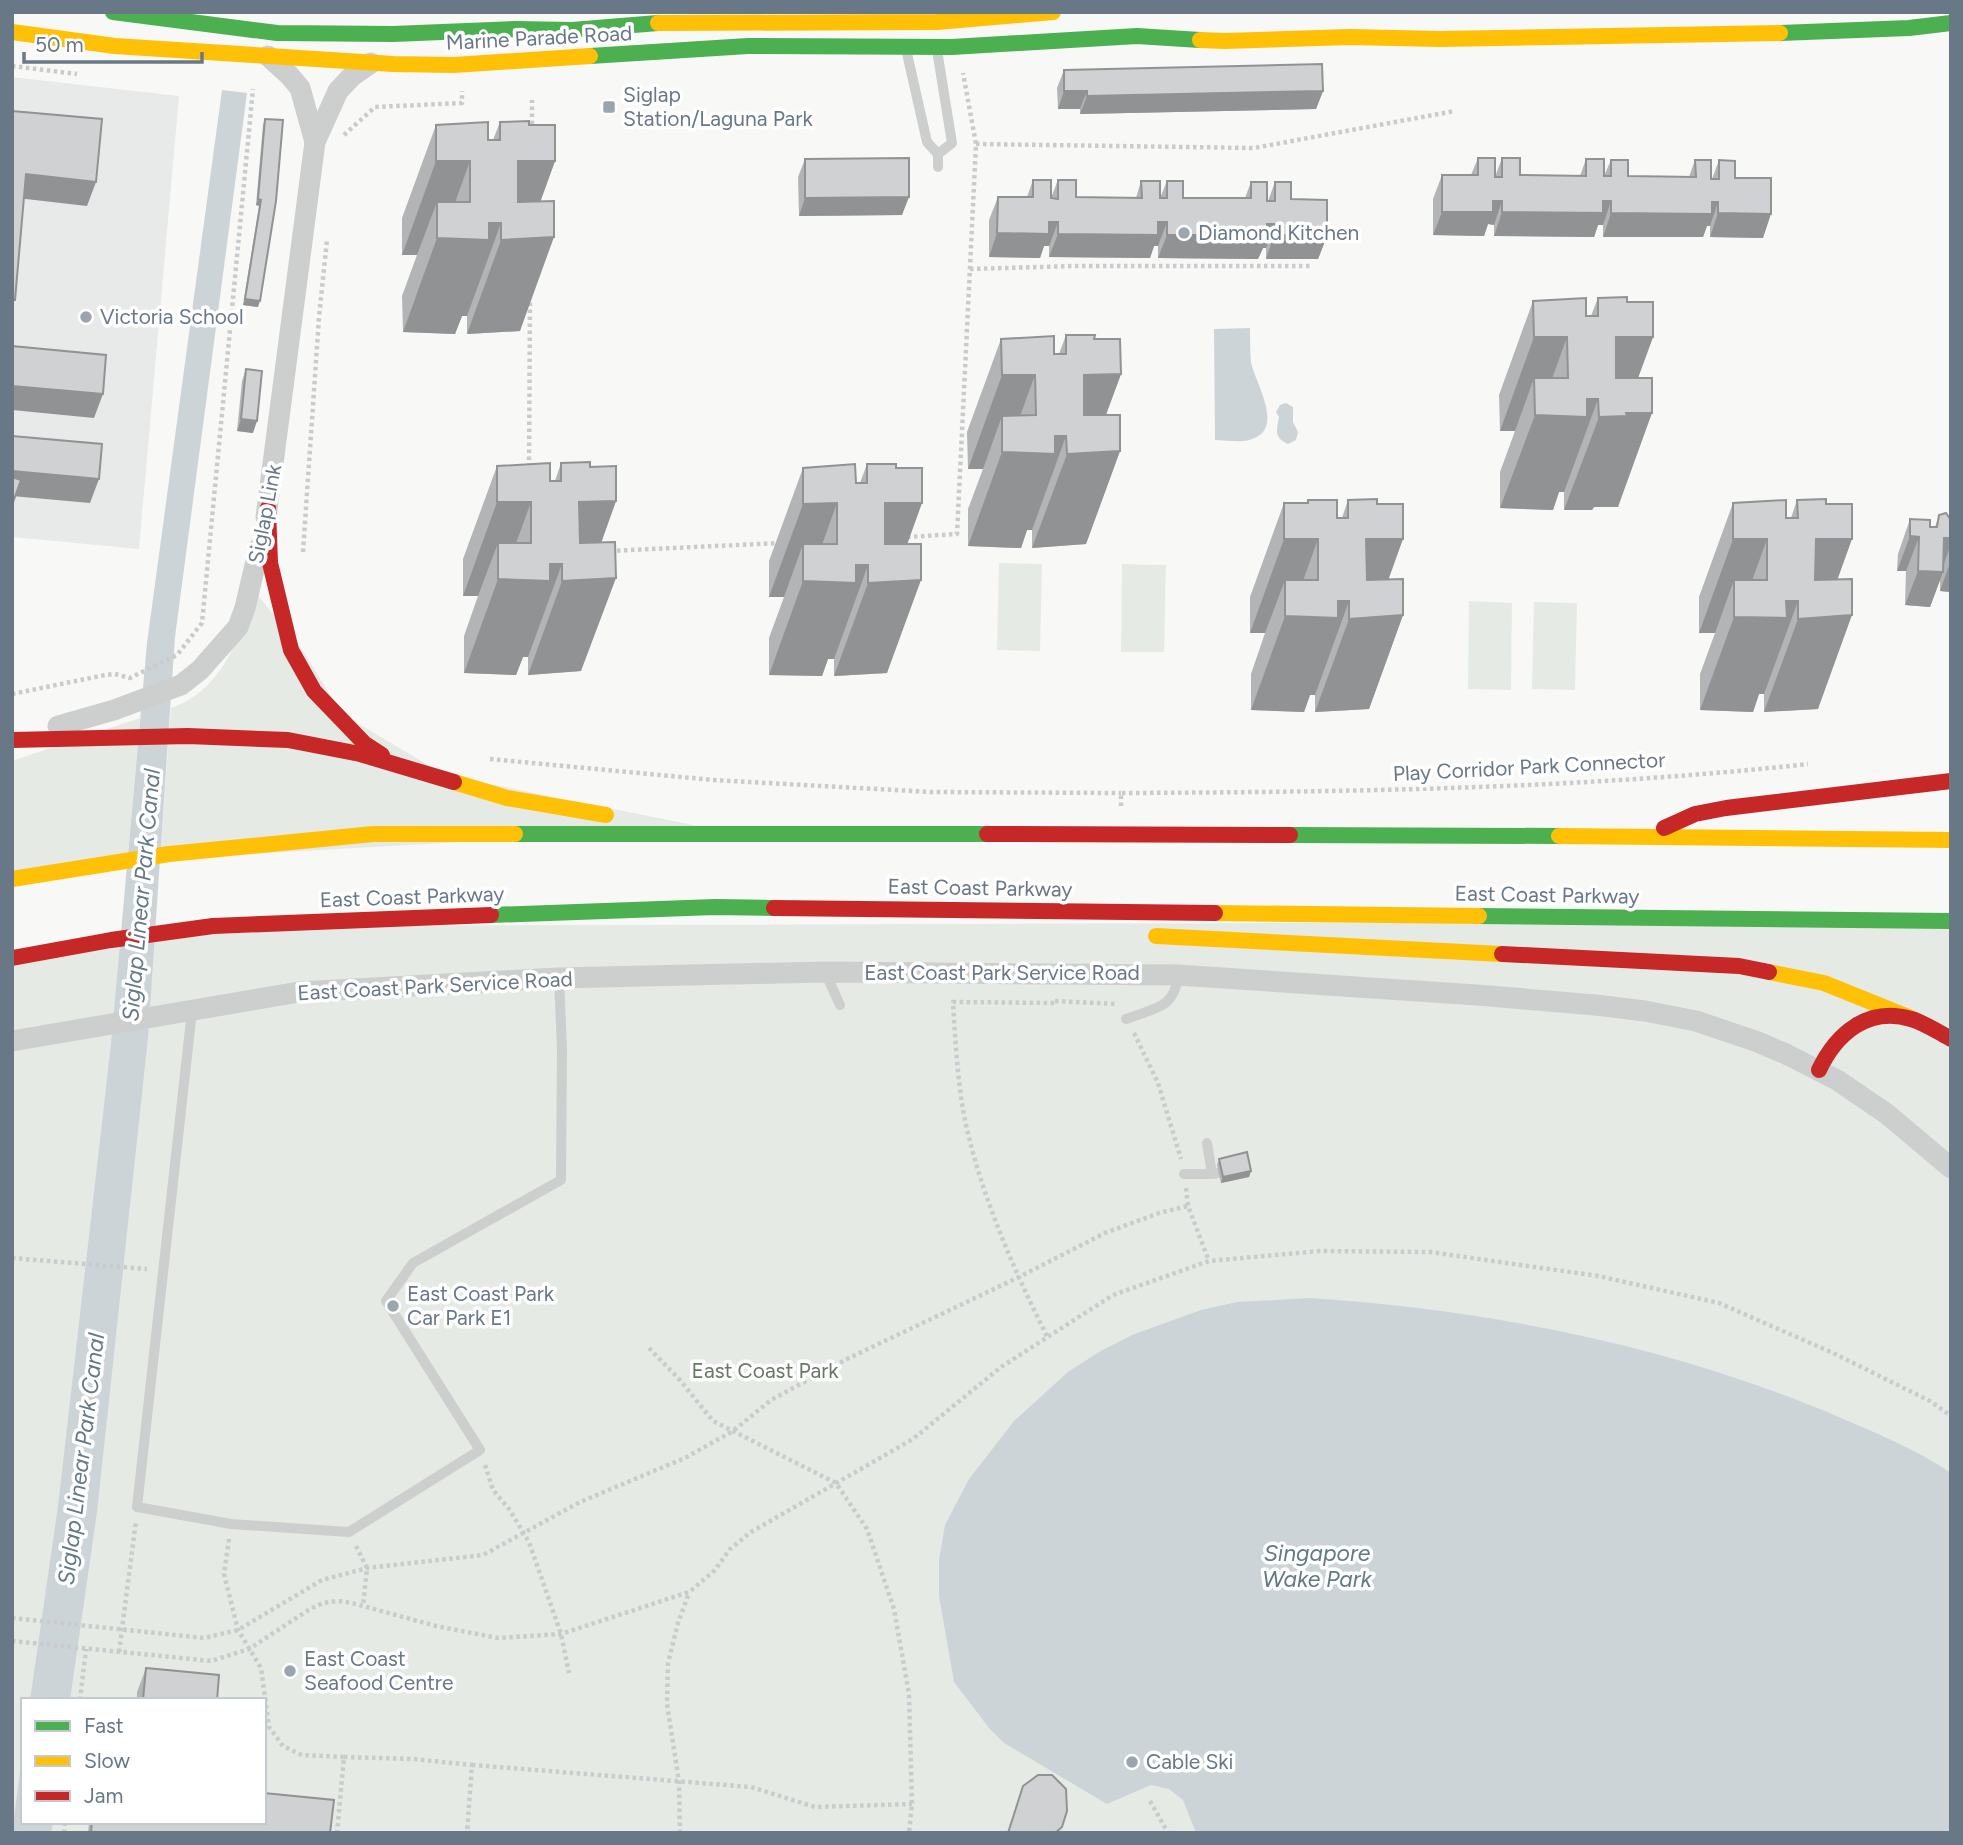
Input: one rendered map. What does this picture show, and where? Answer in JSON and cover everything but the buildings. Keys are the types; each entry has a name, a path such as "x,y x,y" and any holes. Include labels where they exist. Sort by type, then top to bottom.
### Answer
{"main road":[{"name":"Marine Parade Road","path":"113,12 278,33 393,34 515,29 572,30 645,23 937,22 1053,12"},
{"name":"Marine Parade Road","path":"12,32 115,46 371,63 454,65 748,46 937,47 1137,36 1225,41 1350,37 1440,39 1806,22 1909,28 1951,23"},
{"path":"268,508 270,563 291,650 314,691 336,716 365,744 402,768"},
{"path":"12,740 121,736 288,740 360,754 507,798 705,833"},
{"path":"1647,836 1695,814 1726,808 1951,781"},
{"path":"12,879 169,854 373,834 1647,836 1951,840"},
{"name":"East Coast Parkway","path":"12,958 111,940 214,926 715,907 1951,921"},
{"path":"868,907 1044,928"},
{"path":"1138,935 1739,966 1831,985 1913,1019 1951,1039"},
{"path":"1819,1070 1834,1042 1854,1024 1874,1018 1913,1019"}],"street":[{"name":"Siglap Link","path":"268,56 300,88 315,142"},
{"name":"Siglap Link","path":"12,740 114,710 181,685 217,653 238,626 245,608 268,508 315,142 338,91 352,76 371,63"},
{"name":"East Coast Park Service Road","path":"12,1041 299,992 559,978 824,972 1178,975 1477,995 1645,1011 1727,1030 1819,1070 1887,1114 1951,1168"}],"lane":[{"path":"904,22 905,47 927,142 938,154 938,167"},
{"path":"937,22 937,47 952,143 938,154"},
{"path":"824,972 840,1005"},
{"path":"1126,1019 1170,1001 1176,993 1178,975"},
{"path":"192,1011 137,1507 231,1524 349,1532 480,1450 386,1301 413,1263 561,1180 562,1049 559,978"},
{"path":"1207,1143 1212,1174"},
{"path":"1184,1174 1212,1174 1237,1169"}],"path":[{"path":"901,537 957,534 976,144 958,46"},
{"path":"12,66 77,74"},
{"path":"12,694 105,675 115,674 130,678 177,655 202,623 253,89"},
{"path":"531,141 532,100"},
{"path":"341,141 344,134 375,107 462,103"},
{"path":"976,144 1254,148 1455,111"},
{"path":"302,565 328,227"},
{"path":"970,270 1088,266 1312,266"},
{"path":"529,472 530,293"},
{"path":"597,551 791,542"},
{"name":"Play Corridor Park Connector","path":"489,759 754,783 931,792 1121,793 1443,790 1749,771 1816,764"},
{"path":"1121,793 1121,807"},
{"path":"1055,990 1055,1003"},
{"path":"1047,1336 1017,1278 977,1166 963,1107 953,1002 1117,1003 1158,1083 1184,1174 1188,1206 1209,1261"},
{"path":"12,1618 204,1638 237,1630 322,1580 367,1569 483,1555 580,1502 685,1458 733,1431 771,1400 847,1359 1128,1223 1188,1206"},
{"path":"12,1641 211,1661 249,1649 310,1609 323,1603 338,1601 436,1626 498,1638 561,1634 689,1592 714,1571 730,1549 751,1531 913,1439 1002,1367 1047,1336 1113,1295 1209,1261 1320,1251 1430,1252 1598,1276 1719,1303 1833,1353 1930,1401 1951,1416"},
{"path":"12,1258 128,1266"},
{"path":"649,1348 679,1379 713,1421 836,1483 867,1529 894,1609 909,1694 912,1804 909,1833"},
{"path":"480,1450 493,1490 529,1542 561,1634 569,1672"},
{"path":"119,1652 137,1507"},
{"path":"231,1524 224,1574 237,1630 261,1668 265,1698"},
{"path":"349,1532 367,1569 363,1606"},
{"path":"680,1833 678,1782 667,1704 668,1663 689,1592"},
{"path":"80,1698 84,1649"},
{"path":"266,1705 269,1727 283,1746 302,1755 413,1759 751,1787 815,1807 912,1804"},
{"path":"337,1833 344,1757"},
{"path":"467,1833 472,1765"},
{"path":"1150,1801 1168,1833"}],"shaded area":[{"name":"Victoria School","path":"12,77 179,96 139,549 12,537"}],"green space":[{"path":"999,563 1042,564 1040,651 997,650"},
{"path":"1122,564 1166,565 1164,652 1121,652"},
{"path":"256,593 303,651 342,714 445,775 708,828 160,859 171,708 203,690 215,676 235,645"},
{"path":"1469,601 1512,603 1511,690 1468,689"},
{"path":"1534,602 1577,603 1575,690 1532,689"},
{"path":"140,718 127,865 12,884 12,761"},
{"name":"East Coast Park","path":"1951,921 1951,1833 12,1833 12,962 213,926"}],"water":[{"name":"Siglap Linear Park Canal","path":"222,90 247,93 175,637 148,1038 97,1512 70,1698 30,1698 58,1506 111,1044 147,643"},
{"path":"1250,328 1251,362 1266,405 1266,427 1260,435 1249,440 1215,440 1214,329"},
{"path":"1286,403 1293,407 1293,422 1298,432 1296,440 1288,444 1278,436 1279,417 1276,412 1280,405"},
{"name":"Singapore Wake Park","path":"1310,1298 1514,1322 1647,1352 1778,1393 1841,1418 1898,1443 1951,1473 1951,1833 1196,1833 1183,1800 1169,1789 1151,1785 1107,1804 1004,1743 954,1682 939,1596 939,1560 945,1525 969,1479 1014,1421 1068,1372 1099,1352 1132,1335 1201,1310 1237,1302"},
{"path":"21,1763 21,1824 53,1824 51,1833 12,1833"}],"traffic: fast":[{"path":"113,12 277,33 393,34 515,29 572,30 658,23"},
{"path":"1780,33 1909,28 1951,23"},
{"path":"590,56 748,46 952,47 1137,36 1200,40"},
{"path":"515,834 987,834"},
{"path":"1290,835 1559,836"},
{"path":"491,915 715,907 774,908"},
{"path":"1479,916 1951,921"}],"traffic: slow":[{"path":"658,23 937,22 1053,12"},
{"path":"12,32 115,46 393,64 454,65 590,56"},
{"path":"1200,40 1780,33"},
{"path":"454,782 507,798 606,815"},
{"path":"12,879 169,854 373,834 515,834"},
{"path":"1559,836 1951,840"},
{"path":"1215,913 1479,916"},
{"path":"1156,936 1502,954"},
{"path":"1769,972 1824,983 1913,1019"}],"traffic: jam":[{"path":"268,508 270,563 291,650 314,691 365,744 382,755"},
{"path":"12,740 188,736 288,740 360,754 454,782"},
{"path":"1664,828 1695,814 1726,808 1951,781"},
{"path":"987,834 1290,835"},
{"path":"774,908 1215,913"},
{"path":"12,958 111,940 213,926 491,915"},
{"path":"1502,954 1739,966 1769,972"},
{"path":"1819,1070 1834,1045 1844,1035 1855,1026 1881,1016 1911,1019 1951,1039"}],"place":[{"name":"Siglap Station/Laguna Park","path":"609,107"},
{"name":"Diamond Kitchen","path":"1184,233"},
{"name":"Victoria School","path":"86,317"},
{"name":"East Coast Park Car Park E1","path":"393,1306"},
{"name":"East Coast Seafood Centre","path":"290,1671"},
{"name":"Cable Ski","path":"1132,1762"}]}
